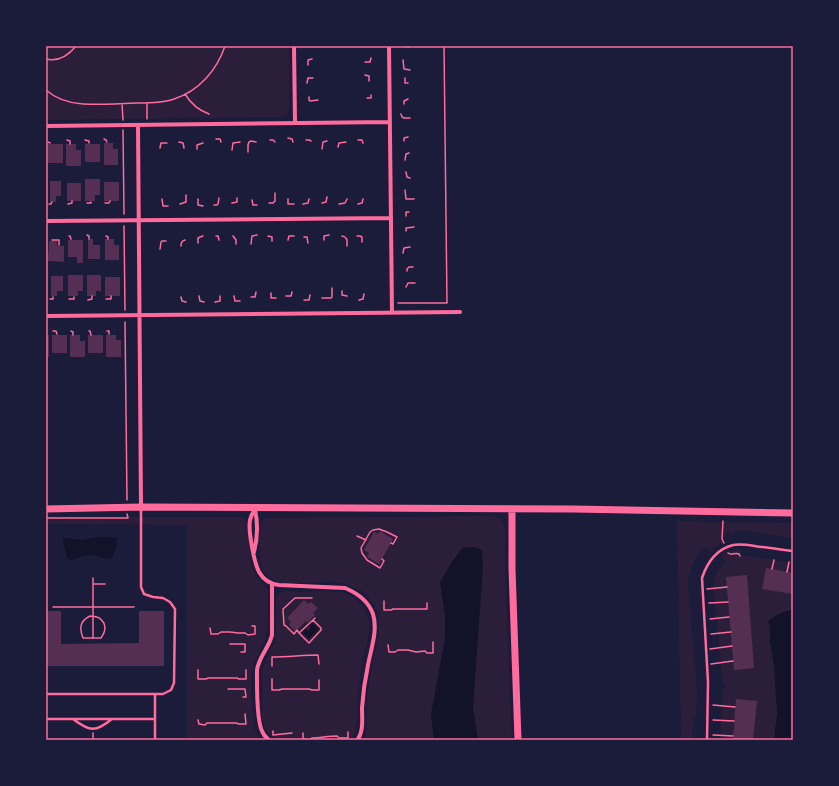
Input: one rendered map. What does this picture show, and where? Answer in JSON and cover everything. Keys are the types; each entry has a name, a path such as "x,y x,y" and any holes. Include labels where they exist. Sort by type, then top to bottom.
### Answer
{"main road":[{"path":"46,508 573,509 793,513"},
{"path":"512,509 512,569 518,740"}],"street":[{"path":"294,46 295,122"},
{"path":"389,46 392,313"},
{"path":"46,126 390,122"},
{"path":"138,125 141,508"},
{"path":"46,221 391,218"},
{"path":"46,316 460,312"},
{"path":"254,553 257,541 258,521 255,508"},
{"path":"255,508 250,521 250,540 256,565 264,578 272,584 344,588 353,591 362,597 370,607 374,618 375,629 367,666 363,697 361,733 357,740"},
{"path":"269,740 262,732 260,724 258,712 257,670 258,664 271,642 272,584"}],"lane":[{"path":"46,694 163,694 171,690 174,683 175,609 170,602 163,598 144,594 141,587 141,508"},
{"path":"707,740 707,665 702,589 702,578 705,569 709,561 716,554 734,545 793,551"},
{"path":"155,694 155,740"},
{"path":"46,719 155,719"},
{"path":"73,719 83,726 93,730 103,726 113,719"}],"path":[{"path":"46,59 60,59 67,56 76,46"},
{"path":"46,90 56,97 73,103 122,104 161,102 174,99 193,90 212,72 220,59 225,46"},
{"path":"402,46 409,47"},
{"path":"398,303 447,303 444,46"},
{"path":"365,62 370,62 371,58"},
{"path":"308,65 308,60 312,59"},
{"path":"403,60 404,69 410,70"},
{"path":"365,75 369,76 370,81"},
{"path":"307,83 308,78 313,78"},
{"path":"406,78 406,83 408,83"},
{"path":"185,94 195,107 202,112 209,114"},
{"path":"367,98 371,98 371,95"},
{"path":"309,97 310,101 318,100"},
{"path":"404,104 404,101 408,99"},
{"path":"147,103 147,119"},
{"path":"122,104 123,119"},
{"path":"402,114 402,117 410,118"},
{"path":"123,130 124,214"},
{"path":"404,141 404,138 408,137"},
{"path":"288,138 292,139 293,142"},
{"path":"104,139 107,142"},
{"path":"216,139 220,139 221,142"},
{"path":"67,140 70,144"},
{"path":"85,140 89,141 89,143"},
{"path":"270,140 275,142"},
{"path":"306,140 311,141"},
{"path":"358,140 362,140 363,143"},
{"path":"322,149 323,142 327,141"},
{"path":"179,142 183,143 184,148"},
{"path":"232,150 233,143 240,142"},
{"path":"248,152 249,142 256,142"},
{"path":"338,147 339,143 346,142"},
{"path":"160,148 161,143 167,143"},
{"path":"197,149 198,145 203,143"},
{"path":"406,160 406,154 409,153"},
{"path":"406,172 407,177 410,178"},
{"path":"405,190 406,199 414,199"},
{"path":"269,203 273,203 275,201 275,193"},
{"path":"180,204 186,202 186,195"},
{"path":"322,204 326,202 327,197"},
{"path":"214,205 218,205 219,198"},
{"path":"232,203 236,202 237,198"},
{"path":"162,199 163,206 168,206"},
{"path":"198,199 198,205 203,206"},
{"path":"288,199 288,204 294,204"},
{"path":"303,204 308,203 309,199"},
{"path":"339,204 345,203 347,199"},
{"path":"358,204 362,203 363,199"},
{"path":"252,200 253,205 257,205"},
{"path":"68,204 72,203 72,201"},
{"path":"105,203 109,203 110,201"},
{"path":"49,204 52,202"},
{"path":"86,204 91,202"},
{"path":"406,216 406,212 409,212"},
{"path":"124,226 125,311"},
{"path":"406,231 406,228 414,227"},
{"path":"87,235 89,236 89,239"},
{"path":"251,244 252,236 257,235"},
{"path":"324,240 324,236 329,235"},
{"path":"69,236 71,239"},
{"path":"106,236 108,239"},
{"path":"198,243 198,238 203,236"},
{"path":"216,236 218,236 219,240"},
{"path":"232,236 236,240 236,244"},
{"path":"268,236 272,237 272,241"},
{"path":"288,240 289,236 294,236"},
{"path":"342,236 346,238 347,246"},
{"path":"357,236 362,237 362,242"},
{"path":"304,237 307,237 308,243"},
{"path":"52,240 58,240 59,245"},
{"path":"181,246 181,242 186,240"},
{"path":"160,249 161,242 166,241"},
{"path":"404,253 404,248 410,248"},
{"path":"407,272 409,267 413,267"},
{"path":"406,287 408,283 415,283"},
{"path":"322,298 331,298 332,288"},
{"path":"342,291 342,295 347,296"},
{"path":"251,297 254,297 256,292"},
{"path":"286,296 291,296 292,292"},
{"path":"271,293 271,298 276,298"},
{"path":"359,300 364,299 364,294"},
{"path":"304,300 309,300 310,295"},
{"path":"88,300 92,300 92,296"},
{"path":"106,299 111,299 111,296"},
{"path":"199,296 200,301 204,302"},
{"path":"215,302 220,300 220,296"},
{"path":"234,296 235,300 240,301"},
{"path":"50,299 53,299 53,297"},
{"path":"69,299 73,300 74,297"},
{"path":"181,297 182,301 186,302"},
{"path":"126,321 127,501"},
{"path":"53,331 56,331 57,334"},
{"path":"71,331 73,334"},
{"path":"89,331 91,335"},
{"path":"107,331 109,331 109,334"},
{"path":"46,518 128,518 128,516"},
{"path":"723,521 722,539 724,543"},
{"path":"382,559 384,561 380,568 364,558 362,548 370,532 379,529 387,532 397,538 393,544 391,543"},
{"path":"358,536 366,540"},
{"path":"728,553 737,553 740,556"},
{"path":"772,570 774,560"},
{"path":"787,572 788,562"},
{"path":"93,578 93,638"},
{"path":"93,584 105,584"},
{"path":"702,589 726,587"},
{"path":"299,632 309,643 321,630 321,628 314,619 306,624 299,632 297,630 294,634 284,625 283,609 295,598 312,598"},
{"path":"384,601 384,610 428,609 428,603"},
{"path":"703,604 728,602"},
{"path":"53,607 134,607"},
{"path":"90,616 93,616 100,618 104,622 104,633 101,638 83,638 81,625 84,620 90,616"},
{"path":"704,620 729,617"},
{"path":"210,628 211,634 230,632 238,634 245,633 248,635 255,634 255,626 252,626"},
{"path":"705,635 730,632"},
{"path":"388,645 389,652 408,650 433,653 433,642"},
{"path":"230,644 244,644 245,652 241,652"},
{"path":"706,650 732,646"},
{"path":"272,666 272,657 308,655 318,655 319,664"},
{"path":"707,665 733,661"},
{"path":"198,670 198,679 246,679 246,670"},
{"path":"272,679 272,690 319,690 319,680"},
{"path":"228,690 245,690 246,697 243,697"},
{"path":"708,705 735,707"},
{"path":"198,720 199,724 205,725 207,723 246,724 245,714"},
{"path":"707,720 734,721"},
{"path":"273,731 273,735 292,734"},
{"path":"303,733 303,739 310,740 312,738 328,736 348,738 348,732"},
{"path":"92,733 93,740"},
{"path":"707,734 733,736"}],"shaded area":[{"path":"46,46 289,46 289,110 284,116 280,117 46,120"},
{"path":"46,517 242,517 247,521 252,568 259,580 266,586 268,592 268,621 266,639 254,662 251,678 253,724 255,731 262,740 187,740 187,525 46,524"},
{"path":"498,517 501,520 505,530 512,740 363,740 366,735 367,700 371,669 379,633 378,613 373,603 367,596 360,590 345,584 337,582 285,583 275,581 267,576 263,571 260,562 260,527 262,522 267,518"},
{"path":"677,521 722,522 721,539 723,543 715,547 710,552 705,547 701,551 690,573 688,583 697,690 696,717 693,717 692,740 681,740"},
{"path":"724,522 793,523 793,538 747,531 733,532 734,536 728,532 723,539"},
{"path":"99,537 116,537 117,540 112,558 88,555 72,561 67,558 63,539 82,540"},
{"path":"474,547 482,550 483,566 473,707 478,740 434,740 431,714 445,638 445,616 440,582 462,548"},
{"path":"740,548 742,556 793,563 793,740 720,740 723,688 725,687 725,684 723,684 713,584 717,572 725,563 721,556 725,553"},
{"path":"287,591 331,591 344,593 356,599 367,615 370,628 361,673 356,732 350,740 279,740 266,731 262,718 263,668 275,641 276,598 279,593"},
{"path":"793,610 793,740 774,740 777,713 774,666 770,641 770,626 768,621 786,611"},
{"path":"312,622 319,629 309,639 302,632 305,629 308,631 311,628 309,625"}],"building":[{"path":"104,143 113,143 113,149 118,149 118,165 104,165"},
{"path":"48,144 63,144 63,163 48,163"},
{"path":"66,144 76,144 76,150 81,150 81,166 66,166"},
{"path":"85,144 100,144 100,162 85,162"},
{"path":"85,179 100,179 100,195 95,195 95,201 85,201"},
{"path":"50,181 61,181 61,196 56,196 56,202 50,202"},
{"path":"104,182 119,182 119,201 104,201"},
{"path":"67,183 81,183 81,201 67,201"},
{"path":"88,239 93,239 93,245 100,245 100,259 88,259"},
{"path":"105,239 114,239 114,245 119,245 119,260 105,260"},
{"path":"68,240 83,240 83,263 77,263 77,257 68,257"},
{"path":"49,241 57,241 57,246 64,246 64,262 48,261"},
{"path":"68,275 83,275 83,291 78,291 78,296 68,296"},
{"path":"87,275 101,275 101,291 96,291 96,296 87,296"},
{"path":"51,276 63,276 63,291 57,291 57,296 51,296"},
{"path":"105,277 120,277 120,296 105,296"},
{"path":"46,335 49,335 49,357 46,357"},
{"path":"52,335 67,335 67,353 52,353"},
{"path":"70,335 80,335 80,341 85,341 85,357 70,357"},
{"path":"88,335 103,335 103,353 88,353"},
{"path":"106,335 116,335 116,340 121,340 121,357 106,357"},
{"path":"380,531 393,539 379,564 367,557 369,553 364,550 374,532 378,534"},
{"path":"766,568 793,573 793,594 762,589"},
{"path":"747,575 754,668 734,670 726,577"},
{"path":"304,600 308,604 311,602 318,608 313,613 315,615 308,622 306,621 295,631 289,625 291,622 287,618"},
{"path":"46,611 61,611 61,644 139,643 139,611 164,611 164,666 46,666"},
{"path":"736,699 757,701 753,740 733,740"}]}
